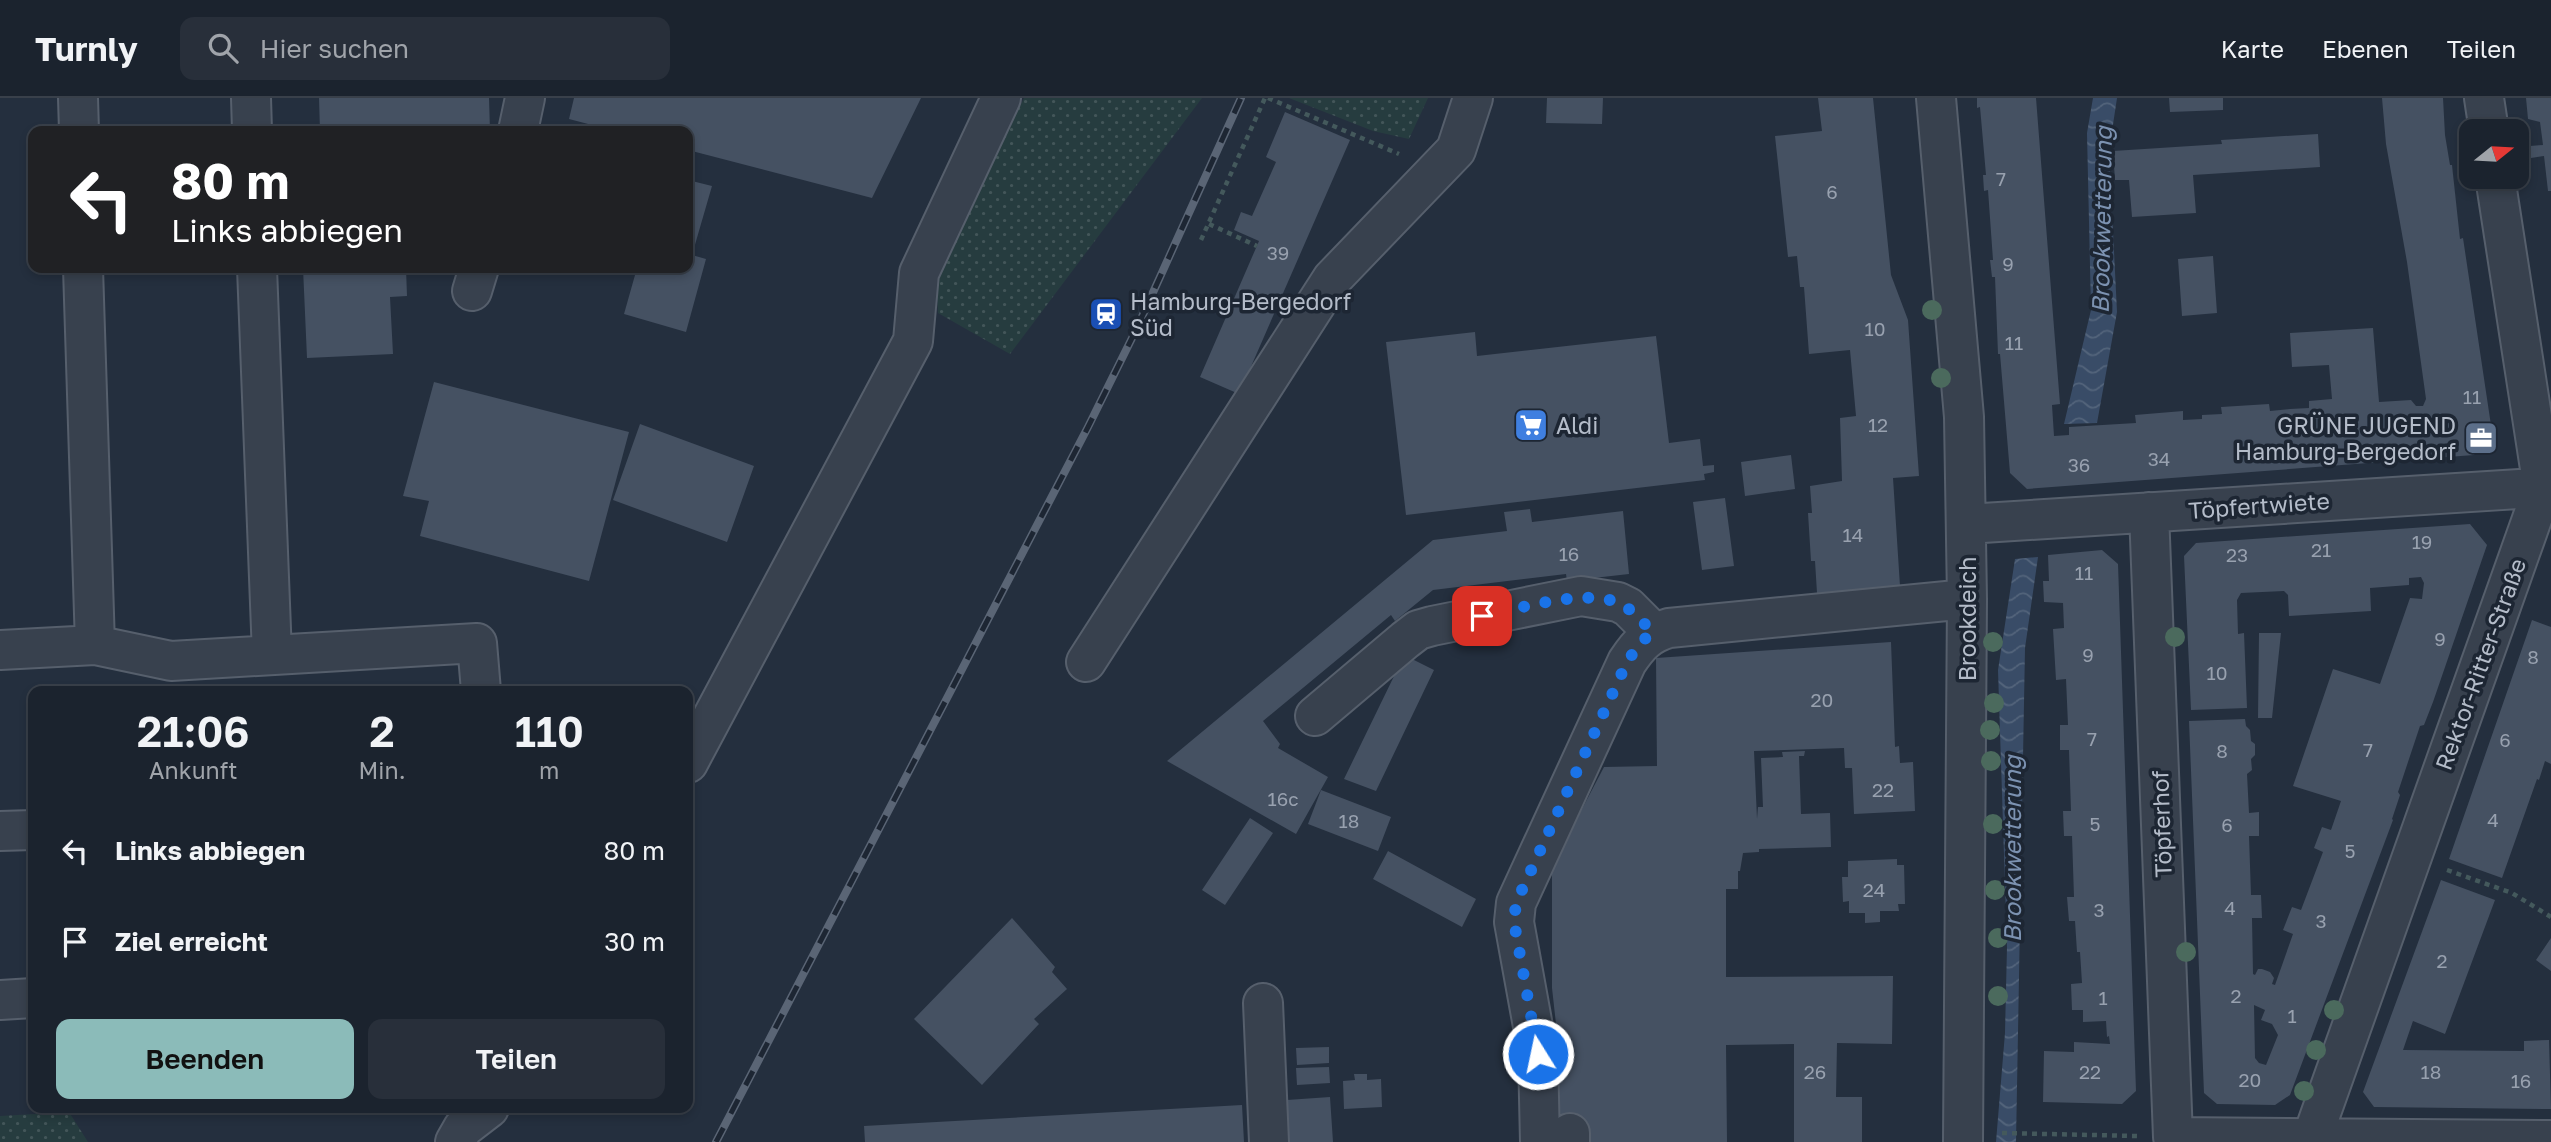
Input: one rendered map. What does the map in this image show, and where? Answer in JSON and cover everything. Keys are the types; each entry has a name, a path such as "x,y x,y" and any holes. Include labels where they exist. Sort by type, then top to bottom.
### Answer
{"street":[{"path":"78,98 79,126"},
{"path":"251,98 252,126"},
{"path":"519,126 525,98"},
{"path":"693,754 914,341 919,273 1002,98"},
{"path":"1086,662 1332,279 1456,150 1473,98"},
{"name":"Brookdeich","path":"1936,98 1964,417 1967,524 1963,1142"},
{"path":"2484,98 2487,119"},
{"name":"Rektor-Ritter-Straße","path":"2312,1138 2411,857 2547,487 2497,189"},
{"path":"83,273 95,645"},
{"path":"257,273 272,655"},
{"name":"Töpfertwiete","path":"1967,524 2547,487"},
{"name":"Töpferhof","path":"2149,512 2173,1137"},
{"path":"1315,716 1405,639 1432,626 1581,596 1618,602 1628,607 1653,632"},
{"path":"1560,1139 1538,1054 1514,922 1516,903 1627,662 1640,643 1653,632 1670,628 1967,599"},
{"path":"0,650 95,645 172,676 272,655 477,643 481,686"},
{"path":"0,831 28,830"},
{"path":"0,1000 28,998"},
{"path":"1263,1003 1269,1142"},
{"path":"455,1142 463,1128 482,1113"},
{"path":"2173,1137 2226,1140 2551,1140"}],"path":[{"path":"1201,240 1267,98 1437,170"},
{"path":"1209,223 1257,246"},
{"path":"2411,857 2512,893 2551,917"},
{"path":"2023,1135 2173,1137"}],"green space":[{"path":"1024,98 1202,98 1010,354 938,313 936,273"},
{"path":"1289,98 1428,98 1409,139 1373,131"},
{"path":"70,1113 88,1142 0,1142 0,1116"}],"water":[{"name":"Brookwetterung","path":"2093,98 2117,98 2109,151 2117,312 2097,423 2064,424 2091,310 2087,133"},
{"name":"Brookwetterung","path":"2038,557 2025,648 2016,1142 1996,1142 2005,1033 2007,947 1998,670 2015,559"}],"building":[{"path":"319,98 489,98 490,126 320,126"},
{"path":"574,98 921,98 872,198 693,151 693,126 596,126 569,119"},
{"path":"1547,98 1603,98 1602,124 1546,123"},
{"path":"1818,98 1873,98 1891,275 1908,320 1919,476 1893,478 1900,586 1817,593 1815,561 1811,561 1808,513 1812,513 1810,486 1842,481 1840,418 1856,416 1850,350 1809,354 1804,287 1800,287 1797,256 1788,257 1775,136 1822,131"},
{"path":"1977,98 2036,98 2060,404 2052,405 2054,436 2069,435 2069,427 2136,423 2135,415 2183,411 2183,420 2202,419 2202,415 2222,414 2221,407 2269,404 2270,411 2309,408 2309,401 2332,399 2329,365 2292,367 2290,333 2373,328 2379,402 2411,400 2416,406 2423,406 2426,399 2407,262 2386,144 2382,98 2443,98 2445,135 2452,165 2460,239 2463,238 2492,432 2474,455 2027,489 2010,473 1998,354 1995,277 1992,277 1990,260 1993,260 1988,190 1984,191 1983,175 1986,175"},
{"path":"2169,98 2223,98 2223,110 2170,112"},
{"path":"2526,98 2551,98 2551,191 2548,191 2544,156 2529,157 2529,147 2543,145 2540,122 2528,119"},
{"path":"1285,112 1350,140 1239,394 1200,377 1259,241 1234,230 1241,212 1252,216 1276,162 1266,157"},
{"path":"2318,134 2320,167 2193,175 2196,213 2132,217 2129,180 2115,180 2113,151"},
{"path":"693,181 712,186 693,252"},
{"path":"693,255 706,259 686,332 624,314 636,273 693,273"},
{"path":"2213,256 2217,313 2182,316 2178,259"},
{"path":"303,273 406,273 407,296 390,297 393,354 307,358"},
{"name":"Aldi","path":"1475,332 1477,356 1656,336 1669,443 1700,439 1703,466 1714,465 1714,472 1704,474 1705,480 1406,515 1386,342"},
{"path":"434,382 629,432 589,581 420,536 429,501 403,496"},
{"path":"640,424 754,466 727,542 613,500"},
{"path":"1791,455 1795,489 1745,496 1741,462"},
{"path":"1725,498 1734,566 1702,570 1693,502"},
{"path":"1530,509 1532,522 1623,511 1629,574 1567,581 1566,574 1433,590 1395,621 1391,615 1263,721 1280,744 1278,748 1328,777 1296,834 1167,761 1433,540 1507,531 1504,512"},
{"path":"2470,524 2487,545 2433,702 2424,725 2420,726 2398,792 2400,795 2393,820 2290,1095 2275,1105 2217,1104 2204,1093 2189,721 2245,719 2251,741 2255,744 2255,755 2251,759 2252,770 2247,774 2249,813 2259,812 2259,836 2249,836 2251,895 2261,895 2262,918 2252,918 2253,974 2255,975 2258,969 2270,972 2274,978 2272,984 2275,985 2293,934 2283,930 2292,907 2301,910 2323,852 2314,848 2322,827 2331,830 2341,801 2293,786 2333,669 2380,684 2410,598 2422,599 2424,583 2421,577 2409,578 2409,585 2370,588 2371,611 2289,616 2288,595 2284,591 2241,593 2237,600 2238,634 2244,633 2247,708 2191,710 2184,556 2196,543","holes":["2254,1005 2265,1010 2261,1020 2272,1024 2278,1035 2266,1065 2255,1058"]},
{"path":"2102,550 2118,564 2136,1091 2122,1104 2043,1102 2044,1051 2074,1052 2074,1042 2110,1044 2106,1021 2083,1022 2083,1010 2072,1010 2071,984 2082,983 2075,921 2069,921 2067,897 2074,897 2072,836 2064,836 2063,811 2071,811 2069,750 2060,750 2060,725 2068,725 2066,679 2056,680 2053,629 2064,628 2063,603 2044,602 2043,581 2049,581 2048,555"},
{"path":"2532,620 2551,627 2551,764 2545,761 2539,780 2537,779 2502,878 2449,859"},
{"path":"2259,633 2281,633 2272,718 2258,718"},
{"path":"1891,642 1895,747 1899,746 1900,763 1913,762 1915,811 1854,814 1852,768 1845,768 1844,748 1754,751 1757,819 1758,807 1763,807 1761,758 1783,757 1782,752 1805,751 1804,756 1799,756 1801,814 1830,813 1831,847 1759,849 1759,852 1743,853 1738,871 1738,889 1726,889 1726,977 1893,976 1892,1044 1837,1043 1836,1097 1862,1097 1862,1142 1794,1142 1794,1044 1726,1045 1727,1142 1582,1142 1558,1129 1558,1042 1552,988 1552,871 1549,872 1604,767 1657,766 1656,658"},
{"path":"1412,659 1434,670 1376,791 1344,779 1397,670"},
{"path":"1321,790 1391,817 1378,851 1308,824"},
{"path":"1250,818 1273,833 1225,905 1202,890"},
{"path":"1388,851 1476,899 1462,927 1373,879"},
{"path":"1897,859 1897,865 1904,865 1905,904 1898,904 1899,911 1880,911 1880,922 1865,923 1865,913 1849,913 1849,901 1843,902 1842,877 1848,877 1848,861"},
{"path":"2441,880 2495,900 2445,1034 2413,1021 2403,1050 2524,1051 2524,1041 2549,1040 2551,1109 2374,1107 2363,1092"},
{"path":"1012,918 1055,967 1052,972 1067,989 1034,1019 1039,1024 982,1085 914,1019"},
{"path":"2551,938 2551,971 2536,960"},
{"path":"1329,1047 1329,1063 1297,1065 1296,1048"},
{"path":"1329,1067 1330,1083 1297,1085 1296,1068"},
{"path":"1354,1074 1367,1074 1367,1080 1381,1079 1382,1107 1344,1109 1343,1081 1355,1080"},
{"path":"1330,1097 1333,1142 1289,1142 1287,1100"},
{"path":"1242,1105 1244,1142 865,1142 864,1126"}],"railway":[{"path":"716,1142 1088,427 1136,330 1241,98"}],"place":[{"name":"Hamburg-Bergedorf Süd","path":"1106,314"},
{"name":"Aldi","path":"1531,425"},
{"name":"GRÜNE JUGEND Hamburg-Bergedorf","path":"2481,438"}],"route":[{"path":"1482,616 1581,596 1602,598 1628,607 1653,632 1640,643 1627,662 1516,903 1514,922 1538,1054"}]}
